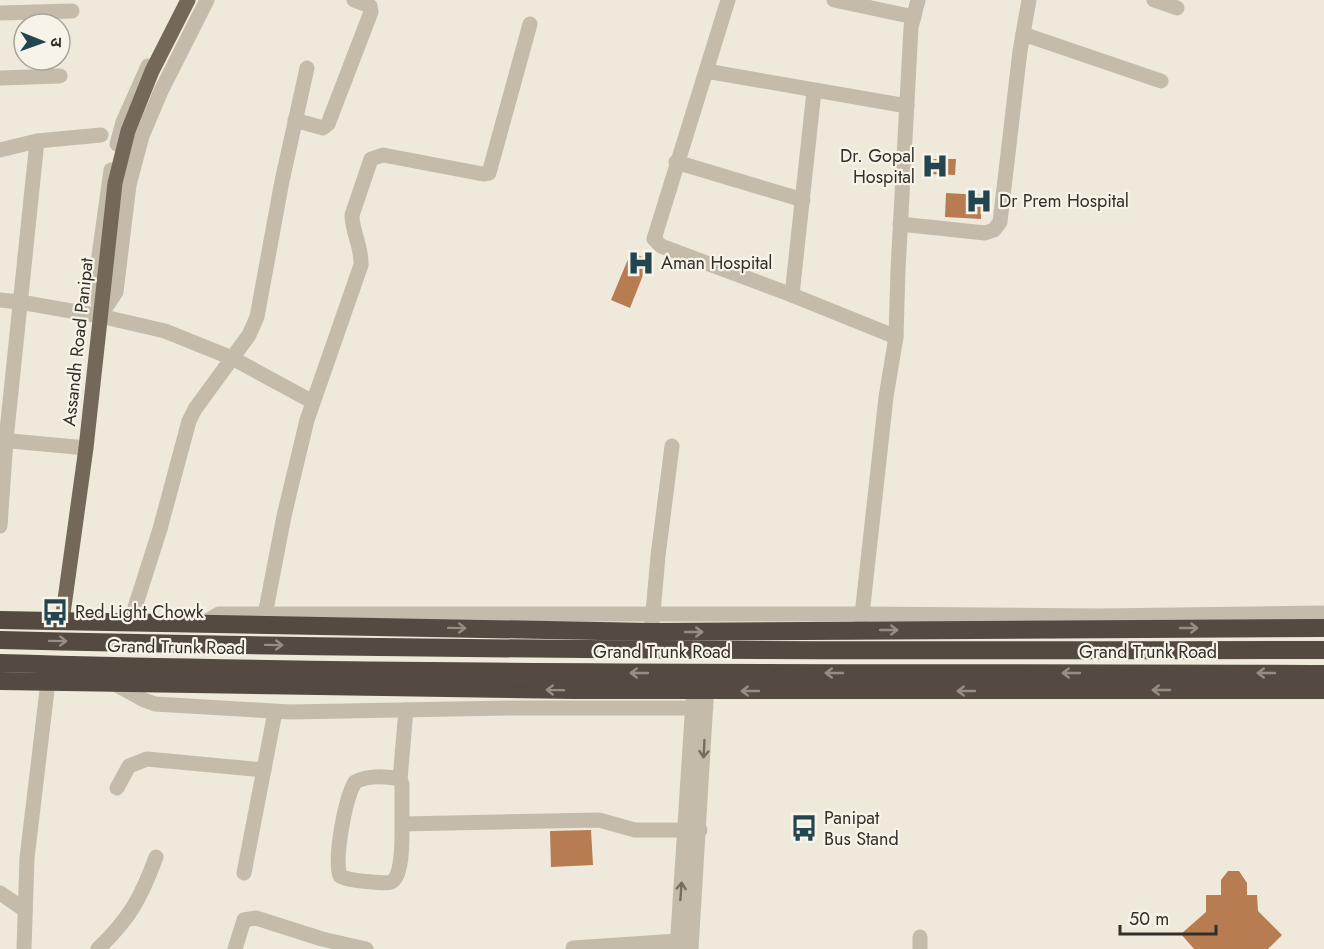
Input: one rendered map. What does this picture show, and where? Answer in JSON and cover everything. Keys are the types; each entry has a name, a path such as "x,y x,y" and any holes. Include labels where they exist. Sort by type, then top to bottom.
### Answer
{"highway":[{"path":"0,620 369,627 861,622 1324,628"},
{"path":"369,627 369,688"},
{"name":"Grand Trunk Road","path":"0,640 597,650 1324,650"},
{"name":"Grand Trunk Road","path":"0,663 160,668 592,674 1324,674"},
{"path":"0,681 369,688 700,699 1324,690"}],"main road":[{"name":"Assandh Road Panipat","path":"62,621 86,448 115,183 128,131 152,71 188,0"}],"street":[{"path":"100,316 95,284 108,182 123,122 138,84 180,0"},
{"path":"100,316 116,292 129,185 142,136 161,91 207,0"},
{"path":"295,120 322,128 328,124 371,12 368,3 354,0"},
{"path":"728,0 653,237 655,242 896,337"},
{"path":"834,0 914,17"},
{"path":"918,0 911,27 896,337 886,397 861,622 1324,613"},
{"path":"900,224 985,233 994,230 1000,222 1029,0"},
{"path":"1154,0 1177,8"},
{"path":"0,13 72,11"},
{"path":"266,615 292,481 314,402 361,265 361,252 352,215 371,159 383,155 483,174 489,173 530,24"},
{"path":"1023,34 1161,81"},
{"path":"130,623 160,529 186,430 195,409 249,335 257,317 307,68"},
{"path":"706,71 907,106"},
{"path":"0,78 60,76"},
{"path":"792,295 814,91"},
{"path":"0,150 37,141 101,135"},
{"path":"0,526 3,440 37,141"},
{"path":"676,162 803,200"},
{"path":"0,300 100,316 165,331 232,358 314,402"},
{"path":"3,440 86,448"},
{"path":"201,624 219,615 652,623 672,446"},
{"path":"24,949 27,858 48,682"},
{"path":"113,683 155,704 275,712 406,710 700,699 692,830 691,949"},
{"path":"400,779 374,777 354,782 345,807 338,865 340,876 353,880 380,882 390,882 396,878 399,870 402,824 400,779 406,710"},
{"path":"244,873 275,712"},
{"path":"117,788 129,766 147,759 264,770"},
{"path":"402,824 599,820 635,830 692,830"},
{"path":"573,948 677,945 692,830"},
{"path":"98,949 129,914 144,890 156,857"},
{"path":"0,893 25,910"},
{"path":"235,949 244,920 256,918 320,944 366,949"}],"building":[{"path":"924,159 956,159 955,175 923,174"},
{"path":"946,193 982,195 981,219 945,217"},
{"path":"631,252 649,260 630,308 611,300"},
{"path":"591,830 593,865 551,867 550,831"},
{"path":"1228,871 1239,871 1247,883 1247,895 1257,895 1258,911 1282,935 1268,949 1194,949 1181,934 1206,912 1206,895 1221,895 1221,880"}],"place":[{"name":"Dr. Gopal Hospital","path":"935,166"},
{"name":"Dr Prem Hospital","path":"979,201"},
{"name":"Aman Hospital","path":"641,263"},
{"name":"Red Light Chowk","path":"55,612"},
{"name":"Panipat Bus Stand","path":"804,828"}]}
